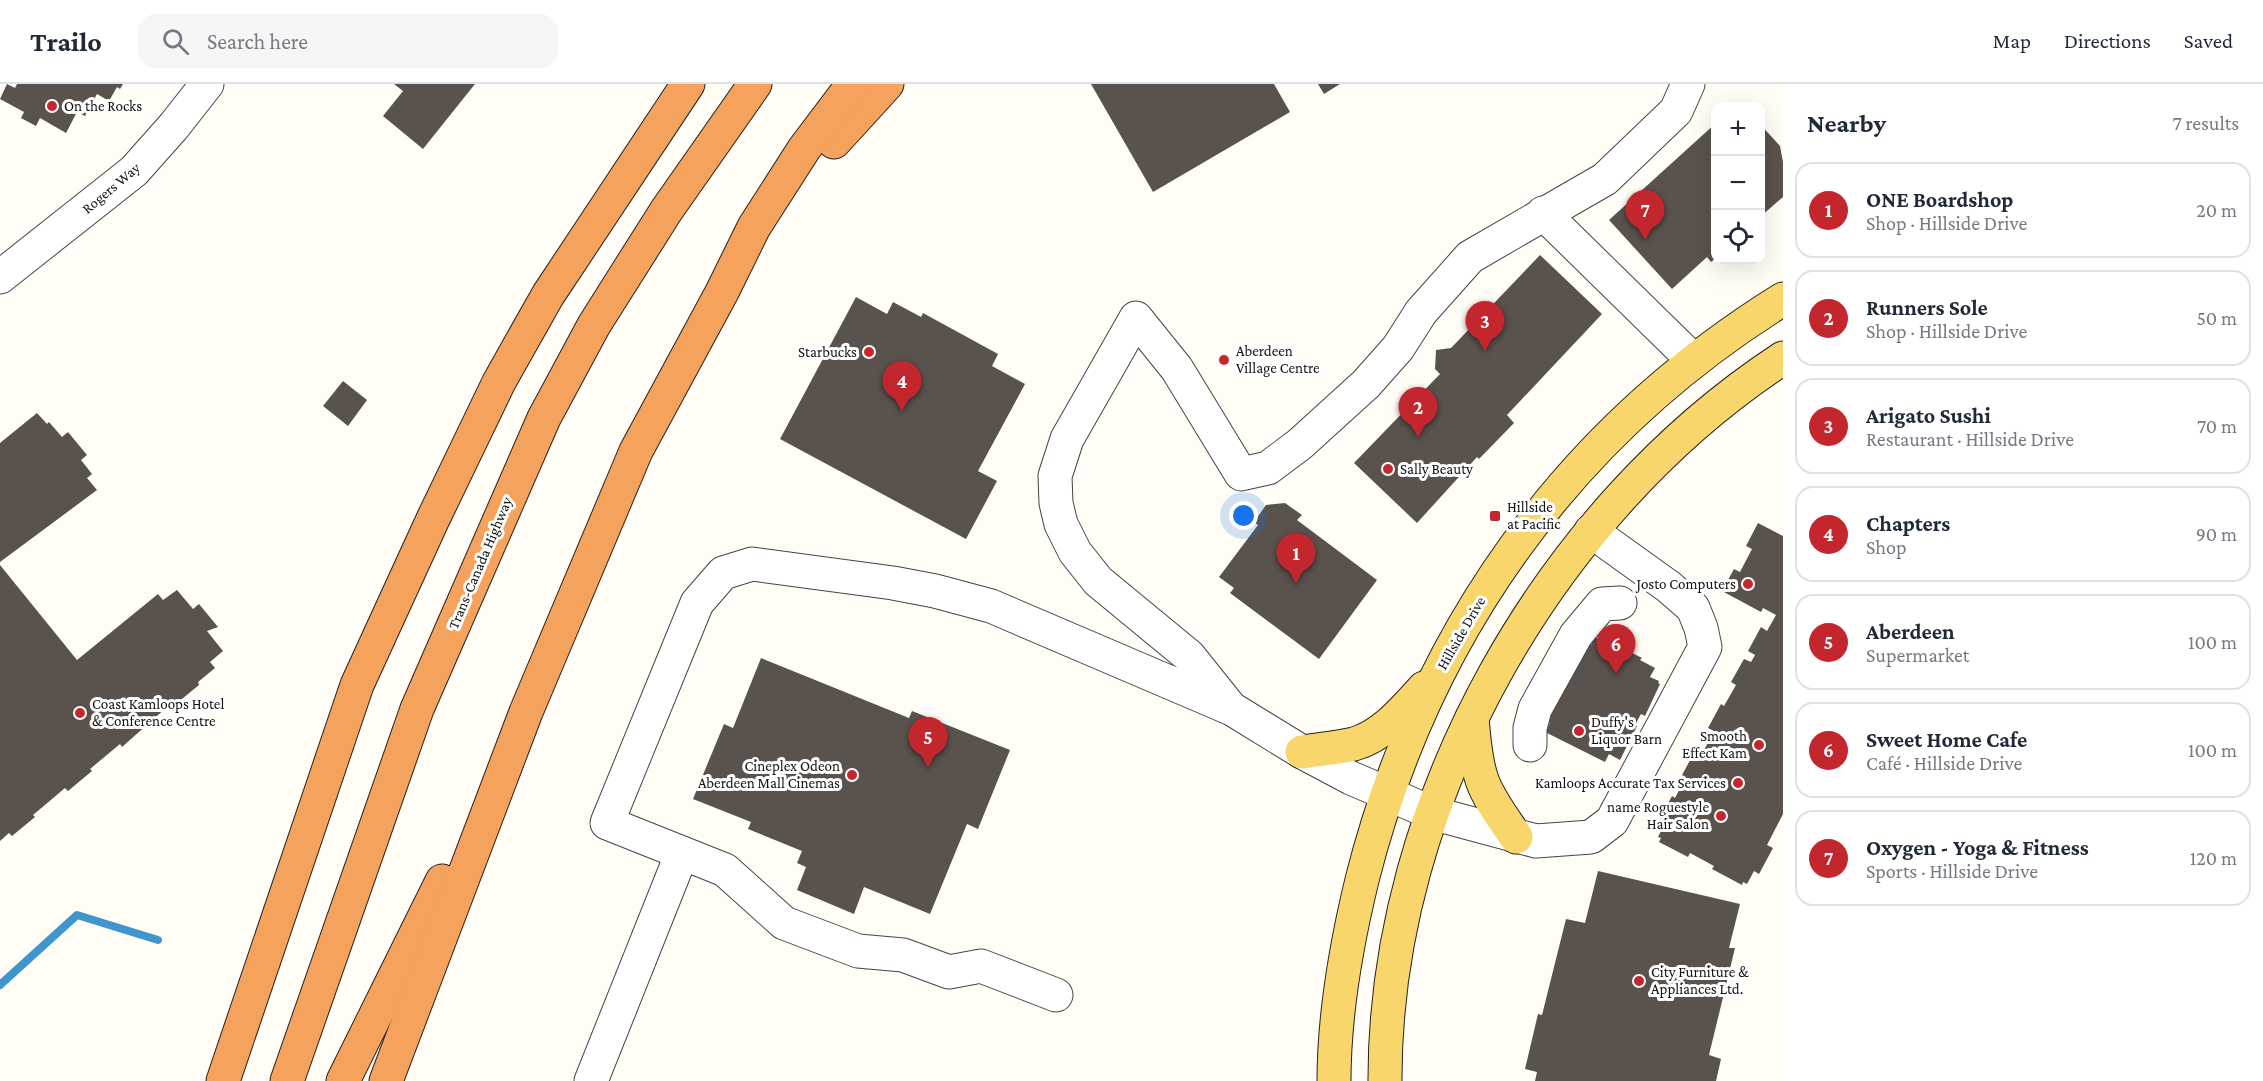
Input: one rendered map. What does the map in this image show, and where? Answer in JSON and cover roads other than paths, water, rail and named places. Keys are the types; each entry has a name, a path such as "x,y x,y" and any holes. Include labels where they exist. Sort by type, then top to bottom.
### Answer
{"highway":[{"path":"223,1073 357,685 433,519 499,382 548,295 687,84"},
{"name":"Trans-Canada Highway","path":"287,1081 417,709 544,418 600,315 666,211 755,84"},
{"path":"386,1081 526,712 636,450 722,292 754,226 804,149 853,84"},
{"path":"722,292 830,146 887,84"},
{"path":"342,1081 526,712"}],"main road":[{"name":"Hillside Drive","path":"1335,1081 1340,993 1352,924 1386,795 1439,670 1474,607 1549,501 1601,443 1694,361 1749,320 1783,299"},
{"path":"1384,1081 1389,997 1400,932 1432,813 1472,716 1521,628 1591,531 1640,477 1683,435 1729,397 1783,358"},
{"path":"1302,752 1355,743 1372,736 1396,718 1439,670"},
{"path":"1472,716 1475,751 1482,779 1488,795 1516,837"}],"street":[{"name":"Rogers Way","path":"0,277 134,171 207,84"},
{"path":"1232,709 1189,656 1098,581 1075,552 1061,524 1056,503 1055,476 1067,439 1136,318 1177,369 1241,474 1268,468 1300,444 1366,384 1398,348 1421,312 1470,257 1605,179 1676,111 1688,84"},
{"path":"1544,213 1694,361"},
{"path":"1056,995 981,966 949,972 903,955 858,951 784,923 725,870 607,823 697,603 723,573 752,564 893,583 935,591 991,606 1232,709 1302,752 1386,795 1432,813 1536,841 1591,837 1612,821 1705,647 1693,608 1669,587 1591,531"},
{"path":"1530,745 1530,728 1535,708 1576,635 1602,604 1620,603"},
{"path":"591,1081 682,853"}],"waterway":[{"path":"0,985 77,915 158,940"}],"place":[{"name":"On the Rocks","path":"52,106"},
{"name":"Oxygen - Yoga & Fitness","path":"1645,240"},
{"name":"Arigato Sushi","path":"1485,351"},
{"name":"Starbucks","path":"869,352"},
{"name":"Aberdeen Village Centre","path":"1224,360"},
{"name":"Chapters","path":"902,411"},
{"name":"Runners Sole","path":"1418,437"},
{"name":"Sally Beauty","path":"1388,469"},
{"name":"Hillside at Pacific","path":"1495,516"},
{"name":"ONE Boardshop","path":"1296,583"},
{"name":"Josto Computers","path":"1748,584"},
{"name":"Sweet Home Cafe","path":"1616,674"},
{"name":"Coast Kamloops Hotel & Conference Centre","path":"80,713"},
{"name":"Duffy's Liquor Barn","path":"1579,731"},
{"name":"Smooth Effect Kam","path":"1759,745"},
{"name":"Aberdeen","path":"928,767"},
{"name":"Cineplex Odeon Aberdeen Mall Cinemas","path":"852,775"},
{"name":"Kamloops Accurate Tax Services","path":"1738,783"},
{"name":"name Roguestyle Hair Salon","path":"1721,816"},
{"name":"City Furniture & Appliances Ltd.","path":"1639,981"}]}
